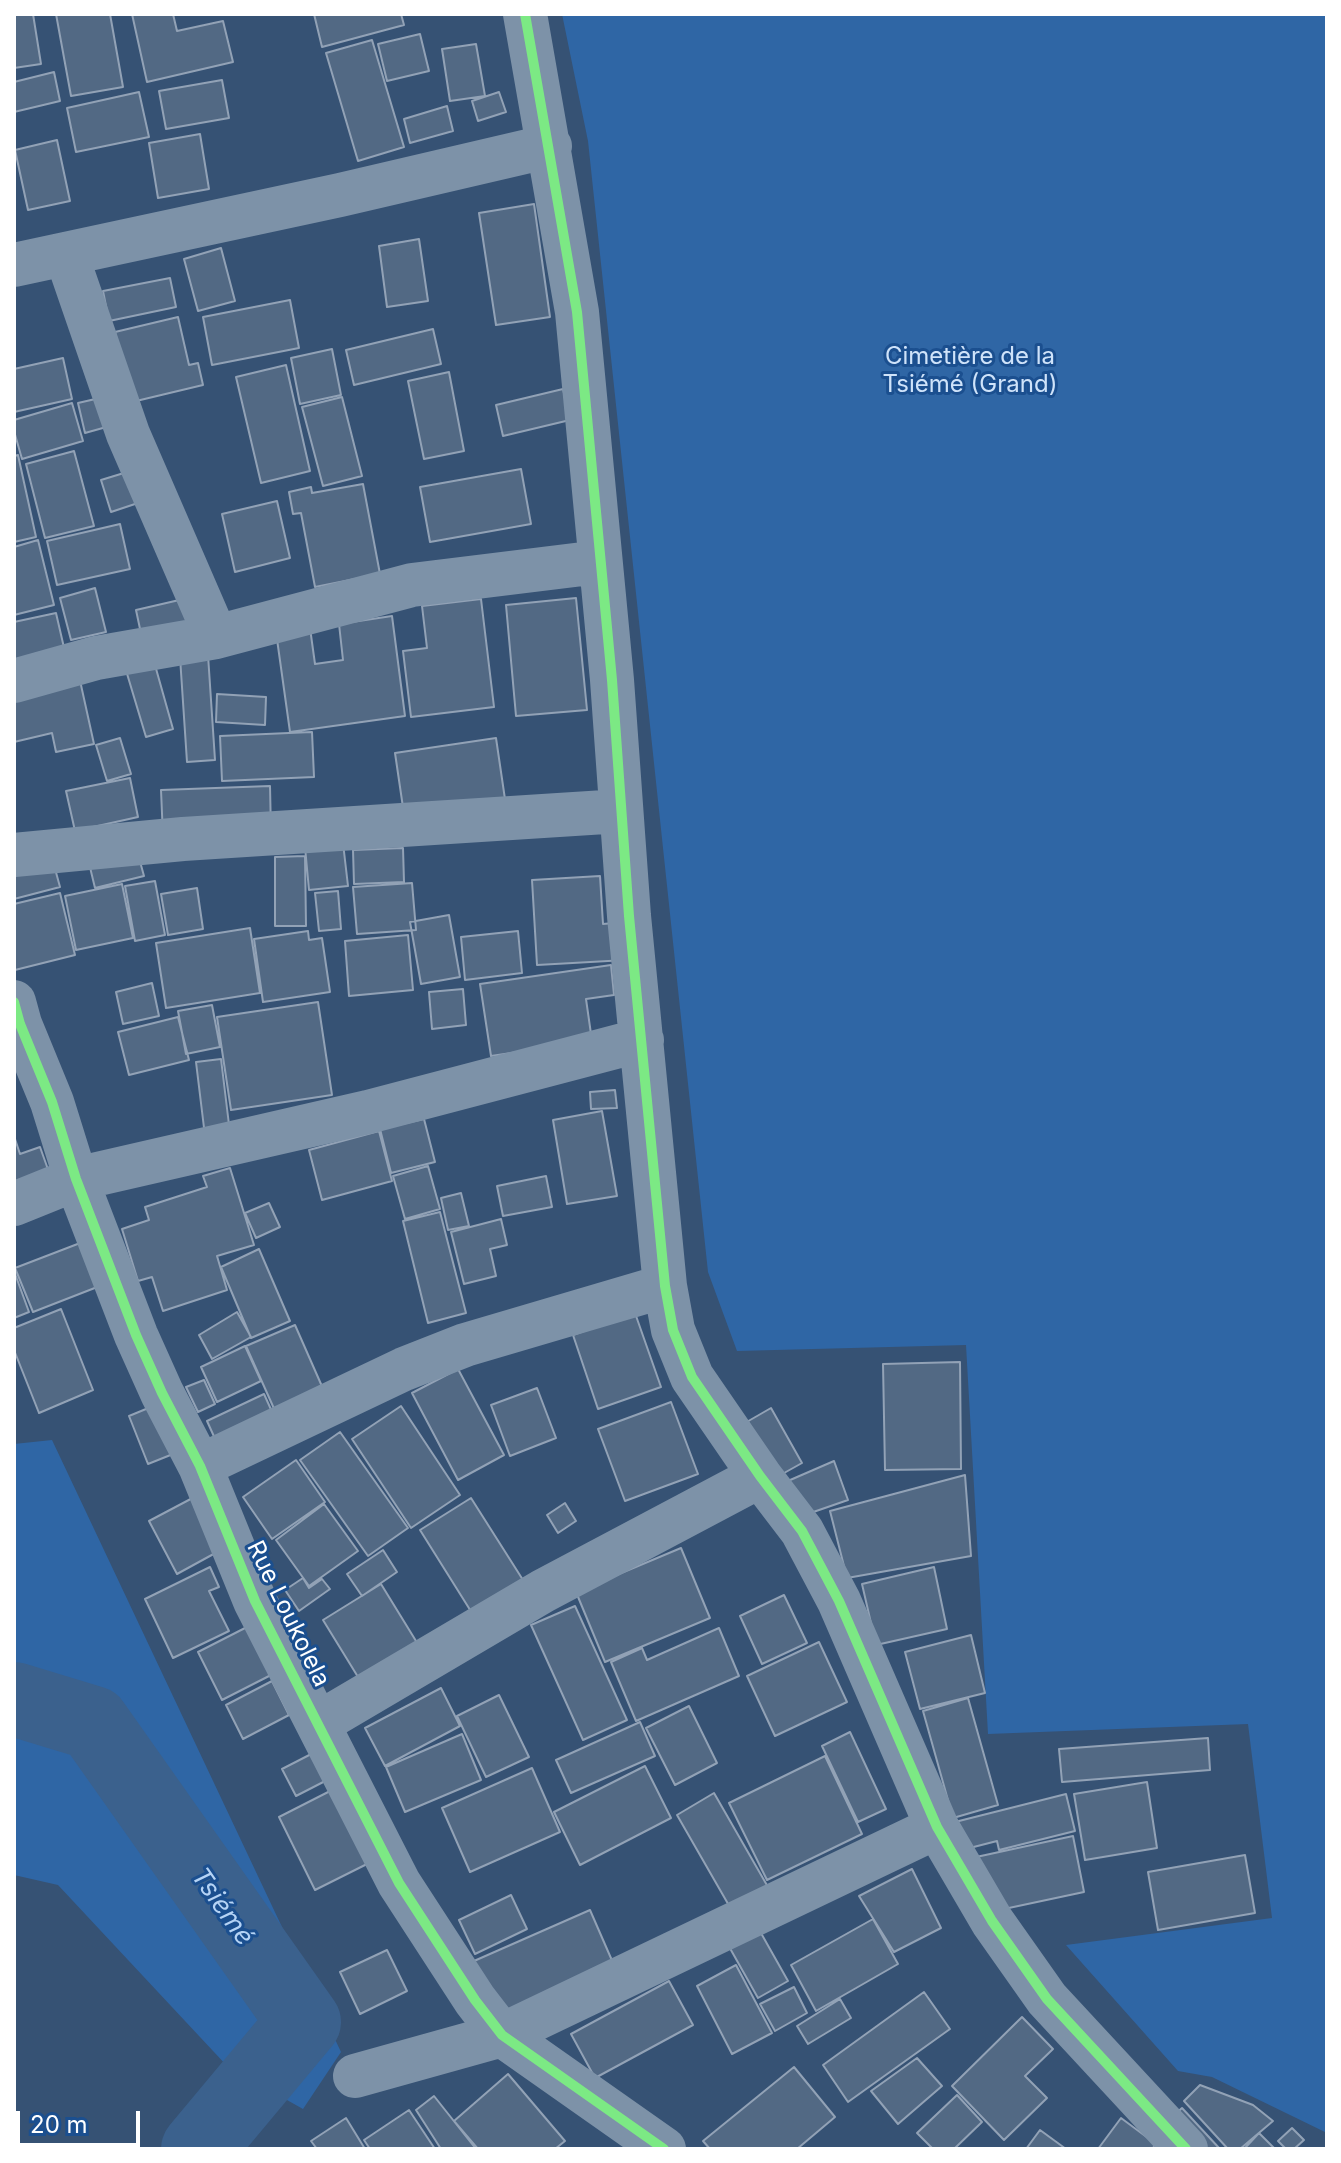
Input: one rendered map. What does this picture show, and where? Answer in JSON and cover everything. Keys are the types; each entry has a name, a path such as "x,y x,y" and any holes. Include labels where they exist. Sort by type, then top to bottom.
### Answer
{"street":[{"path":"525,14 577,312 665,1286 673,1330 692,1377 802,1531 839,1601 937,1827 992,1921 1047,1999 1186,2149"},
{"path":"14,265 550,146"},
{"path":"66,254 128,434 216,637"},
{"path":"14,681 96,658 216,637 412,585 599,562"},
{"path":"14,855 199,838 621,811"},
{"name":"Rue Loukolela","path":"14,1002 52,1102 76,1179 136,1335 200,1466 255,1601 399,1883 475,2000 502,2035 664,2149"},
{"path":"14,1204 76,1179 368,1112 642,1040"},
{"path":"200,1466 404,1369 465,1345 665,1286"},
{"path":"319,1723 543,1591 760,1476"},
{"path":"355,2076 502,2035 937,1827"}],"green space":[{"name":"Cimetière de la Tsiémé (Grand)","path":"562,14 1327,14 1327,2133 1212,2077 1178,2071 1066,1945 1272,1918 1248,1724 988,1734 966,1345 737,1351 708,1272 588,141"},
{"path":"52,1440 341,2052 303,2109 228,2067 58,1885 14,1875 14,1444"}],"building":[{"path":"14,14 33,14 41,64 14,68"},
{"path":"56,14 110,14 123,87 71,96"},
{"path":"132,14 173,14 177,31 223,21 233,62 147,82"},
{"path":"314,14 401,14 404,25 322,47"},
{"path":"420,34 429,71 387,81 378,44"},
{"path":"372,40 404,147 358,161 326,53"},
{"path":"476,44 485,96 450,101 442,49"},
{"path":"54,72 60,101 14,112 14,82"},
{"path":"222,80 229,118 166,129 159,91"},
{"path":"139,92 149,137 76,152 67,108"},
{"path":"499,92 506,112 478,121 472,101"},
{"path":"447,106 453,131 410,143 404,119"},
{"path":"200,134 209,189 158,198 149,143"},
{"path":"57,140 70,201 28,210 15,150"},
{"path":"534,204 550,317 496,325 479,213"},
{"path":"419,239 428,301 387,307 379,246"},
{"path":"221,248 235,301 198,311 184,259"},
{"path":"170,278 176,307 109,321 103,291"},
{"path":"290,300 299,348 212,365 203,317"},
{"path":"178,317 189,365 198,363 203,385 132,402 115,332"},
{"path":"433,329 441,364 354,385 346,350"},
{"path":"332,349 341,395 300,404 291,358"},
{"path":"63,358 72,399 14,412 14,369"},
{"path":"286,365 310,471 261,483 236,377"},
{"path":"449,372 464,451 424,459 408,381"},
{"path":"563,389 570,420 503,436 496,405"},
{"path":"104,397 110,426 85,433 78,403"},
{"path":"342,397 362,476 323,486 302,407"},
{"path":"72,403 83,441 22,459 14,420"},
{"path":"74,451 94,526 45,538 26,464"},
{"path":"18,455 36,537 14,542 14,456"},
{"path":"137,469 147,500 111,512 101,480"},
{"path":"521,469 531,524 430,542 420,487"},
{"path":"363,484 380,574 315,587 301,513 293,514 289,492 311,487 312,493"},
{"path":"277,501 290,558 235,572 222,514"},
{"path":"120,524 130,569 57,585 47,541"},
{"path":"38,540 54,605 14,615 14,547"},
{"path":"95,588 106,632 71,640 60,598"},
{"path":"188,598 196,631 143,643 136,610"},
{"path":"576,598 587,710 516,716 506,605"},
{"path":"481,599 494,707 411,717 403,651 427,648 422,606"},
{"path":"56,613 68,665 14,677 14,622"},
{"path":"392,616 405,716 290,732 276,632 310,628 315,664 343,660 339,624"},
{"path":"208,655 215,760 187,762 180,657"},
{"path":"153,658 173,729 146,737 125,667"},
{"path":"79,676 94,744 56,752 52,733 14,742 14,691"},
{"path":"217,694 266,697 265,725 216,722"},
{"path":"312,732 314,777 222,781 220,736"},
{"path":"120,738 131,774 107,781 96,745"},
{"path":"496,738 506,806 405,821 395,753"},
{"path":"130,778 138,817 75,831 66,791"},
{"path":"270,786 271,833 163,837 161,790"},
{"path":"343,843 348,886 309,890 305,847"},
{"path":"136,847 144,876 95,888 88,859"},
{"path":"403,848 404,882 354,884 353,850"},
{"path":"51,854 60,887 14,899 14,864"},
{"path":"305,856 306,926 275,926 275,857"},
{"path":"600,876 603,924 624,922 626,960 537,965 532,880"},
{"path":"155,881 165,935 135,941 125,886"},
{"path":"412,883 416,930 357,934 353,887"},
{"path":"122,884 133,938 76,950 65,896"},
{"path":"197,888 203,929 168,935 161,894"},
{"path":"338,891 341,929 319,931 315,893"},
{"path":"60,893 75,955 15,970 14,904"},
{"path":"449,915 460,977 421,984 410,922"},
{"path":"250,928 260,993 166,1008 156,943"},
{"path":"308,931 309,940 322,938 330,992 263,1002 254,939"},
{"path":"518,931 522,973 465,980 461,937"},
{"path":"408,935 413,990 349,996 345,941"},
{"path":"611,965 614,995 586,999 592,1041 491,1056 480,984"},
{"path":"152,983 159,1016 123,1024 116,992"},
{"path":"463,989 466,1025 432,1029 429,992"},
{"path":"318,1002 332,1095 231,1110 217,1017"},
{"path":"212,1005 220,1047 186,1054 178,1011"},
{"path":"178,1017 189,1060 129,1075 118,1032"},
{"path":"221,1059 230,1133 205,1136 196,1062"},
{"path":"615,1090 617,1108 591,1109 590,1092"},
{"path":"602,1111 617,1196 567,1204 553,1120"},
{"path":"424,1119 435,1162 391,1173 380,1129"},
{"path":"379,1131 392,1181 322,1200 309,1150"},
{"path":"14,1136 20,1154 40,1147 50,1175 14,1188"},
{"path":"428,1166 440,1209 405,1219 393,1176"},
{"path":"230,1168 254,1245 217,1256 227,1290 163,1311 152,1277 138,1281 122,1229 149,1220 145,1207 207,1187 203,1176"},
{"path":"546,1176 552,1207 503,1216 497,1186"},
{"path":"461,1193 469,1226 448,1230 441,1198"},
{"path":"269,1203 280,1227 256,1238 245,1213"},
{"path":"440,1212 466,1313 428,1323 403,1221"},
{"path":"501,1219 507,1245 490,1249 496,1276 464,1284 451,1232"},
{"path":"88,1240 105,1284 33,1312 15,1268"},
{"path":"259,1249 290,1321 251,1338 221,1267"},
{"path":"14,1271 29,1312 14,1318"},
{"path":"61,1309 93,1390 39,1413 14,1350 14,1328"},
{"path":"237,1312 251,1337 212,1359 199,1335"},
{"path":"635,1313 661,1387 598,1409 573,1335"},
{"path":"295,1325 328,1400 280,1422 246,1346"},
{"path":"245,1346 261,1381 217,1402 201,1367"},
{"path":"960,1362 961,1469 885,1470 883,1364"},
{"path":"458,1369 504,1455 458,1480 412,1393"},
{"path":"204,1380 215,1404 198,1412 186,1387"},
{"path":"537,1388 556,1438 510,1456 491,1405"},
{"path":"264,1394 278,1425 221,1452 207,1421"},
{"path":"163,1402 183,1450 148,1464 129,1416"},
{"path":"671,1402 698,1474 625,1501 598,1429"},
{"path":"401,1406 460,1495 411,1528 352,1439"},
{"path":"771,1408 802,1463 768,1482 738,1427"},
{"path":"340,1432 408,1528 368,1556 300,1460"},
{"path":"296,1460 325,1502 272,1539 243,1497"},
{"path":"834,1461 848,1500 796,1518 774,1487"},
{"path":"965,1475 971,1556 847,1578 830,1511"},
{"path":"202,1493 230,1545 177,1574 149,1521"},
{"path":"471,1498 523,1580 472,1613 420,1530"},
{"path":"565,1503 576,1521 558,1533 547,1515"},
{"path":"324,1504 358,1551 309,1586 276,1540"},
{"path":"681,1548 710,1618 605,1662 576,1592"},
{"path":"383,1550 397,1572 362,1596 347,1574"},
{"path":"210,1567 219,1587 209,1591 229,1631 173,1658 145,1599"},
{"path":"934,1567 947,1629 876,1645 862,1584"},
{"path":"303,1578 309,1588 322,1579 330,1589 299,1611 285,1590"},
{"path":"381,1584 424,1654 366,1690 323,1620"},
{"path":"784,1595 807,1643 762,1664 740,1616"},
{"path":"575,1606 627,1720 583,1740 531,1625"},
{"path":"247,1627 271,1675 222,1700 198,1652"},
{"path":"719,1628 739,1676 636,1721 611,1662 642,1648 647,1660"},
{"path":"971,1635 985,1693 920,1709 905,1652"},
{"path":"819,1642 847,1702 775,1736 747,1676"},
{"path":"272,1681 289,1715 243,1739 226,1705"},
{"path":"441,1688 460,1726 385,1766 365,1728"},
{"path":"499,1695 529,1757 486,1777 457,1716"},
{"path":"968,1698 998,1805 953,1818 923,1711"},
{"path":"689,1706 717,1763 675,1785 646,1728"},
{"path":"640,1722 655,1756 571,1793 556,1760"},
{"path":"850,1732 886,1809 858,1822 822,1746"},
{"path":"462,1734 481,1780 405,1812 386,1767"},
{"path":"1208,1738 1210,1770 1062,1782 1059,1749"},
{"path":"319,1750 333,1777 296,1796 282,1769"},
{"path":"825,1756 862,1834 767,1880 729,1803"},
{"path":"645,1766 671,1818 580,1865 554,1812"},
{"path":"532,1768 560,1832 470,1872 442,1808"},
{"path":"1147,1782 1157,1848 1085,1860 1074,1794"},
{"path":"336,1788 373,1861 315,1890 279,1817"},
{"path":"714,1793 772,1894 735,1916 677,1815"},
{"path":"1066,1794 1075,1831 999,1850 997,1841 958,1851 951,1823"},
{"path":"1073,1836 1084,1892 990,1912 967,1859"},
{"path":"1245,1855 1255,1913 1158,1930 1148,1872"},
{"path":"912,1869 941,1928 894,1952 859,1896"},
{"path":"511,1895 527,1929 475,1954 459,1920"},
{"path":"590,1910 617,1972 501,2023 474,1961"},
{"path":"873,1919 898,1964 816,2011 791,1965"},
{"path":"757,1926 788,1981 758,1998 727,1943"},
{"path":"387,1950 407,1991 360,2014 340,1972"},
{"path":"736,1965 772,2033 732,2054 697,1986"},
{"path":"669,1981 693,2025 595,2078 571,2034"},
{"path":"794,1987 807,2013 775,2031 760,2004"},
{"path":"924,1992 950,2029 848,2102 823,2065"},
{"path":"840,1999 851,2018 808,2044 797,2026"},
{"path":"1022,2017 1053,2049 1025,2076 1047,2098 1004,2140 952,2086"},
{"path":"917,2058 942,2086 898,2124 871,2091"},
{"path":"794,2067 835,2117 797,2149 710,2149 703,2141"},
{"path":"508,2074 565,2141 555,2149 478,2149 454,2121"},
{"path":"1200,2085 1253,2105 1273,2121 1240,2149 1228,2149 1184,2101"},
{"path":"957,2095 982,2122 954,2149 933,2149 917,2133"},
{"path":"434,2096 476,2149 441,2149 416,2110"},
{"path":"1182,2108 1220,2149 1197,2149 1170,2119"},
{"path":"409,2110 435,2149 370,2149 364,2140"},
{"path":"346,2118 365,2149 317,2149 311,2141"},
{"path":"1121,2118 1156,2144 1152,2149 1098,2149"},
{"path":"1292,2128 1304,2140 1294,2149 1286,2149 1278,2141"},
{"path":"1040,2130 1066,2149 1026,2149"},
{"path":"1259,2133 1275,2149 1245,2148"}],"waterway":[{"name":"Tsiémé","path":"14,1699 93,1723 304,2022 198,2149"}],"cycle path":[{"path":"525,14 577,312 612,680 629,916 665,1286 673,1330 692,1377 802,1531 839,1601 937,1827 992,1921 1047,1999 1186,2149"},
{"path":"14,1002 52,1102 76,1179 136,1335 200,1466 255,1601 399,1883 475,2000 502,2035 664,2149"}]}
